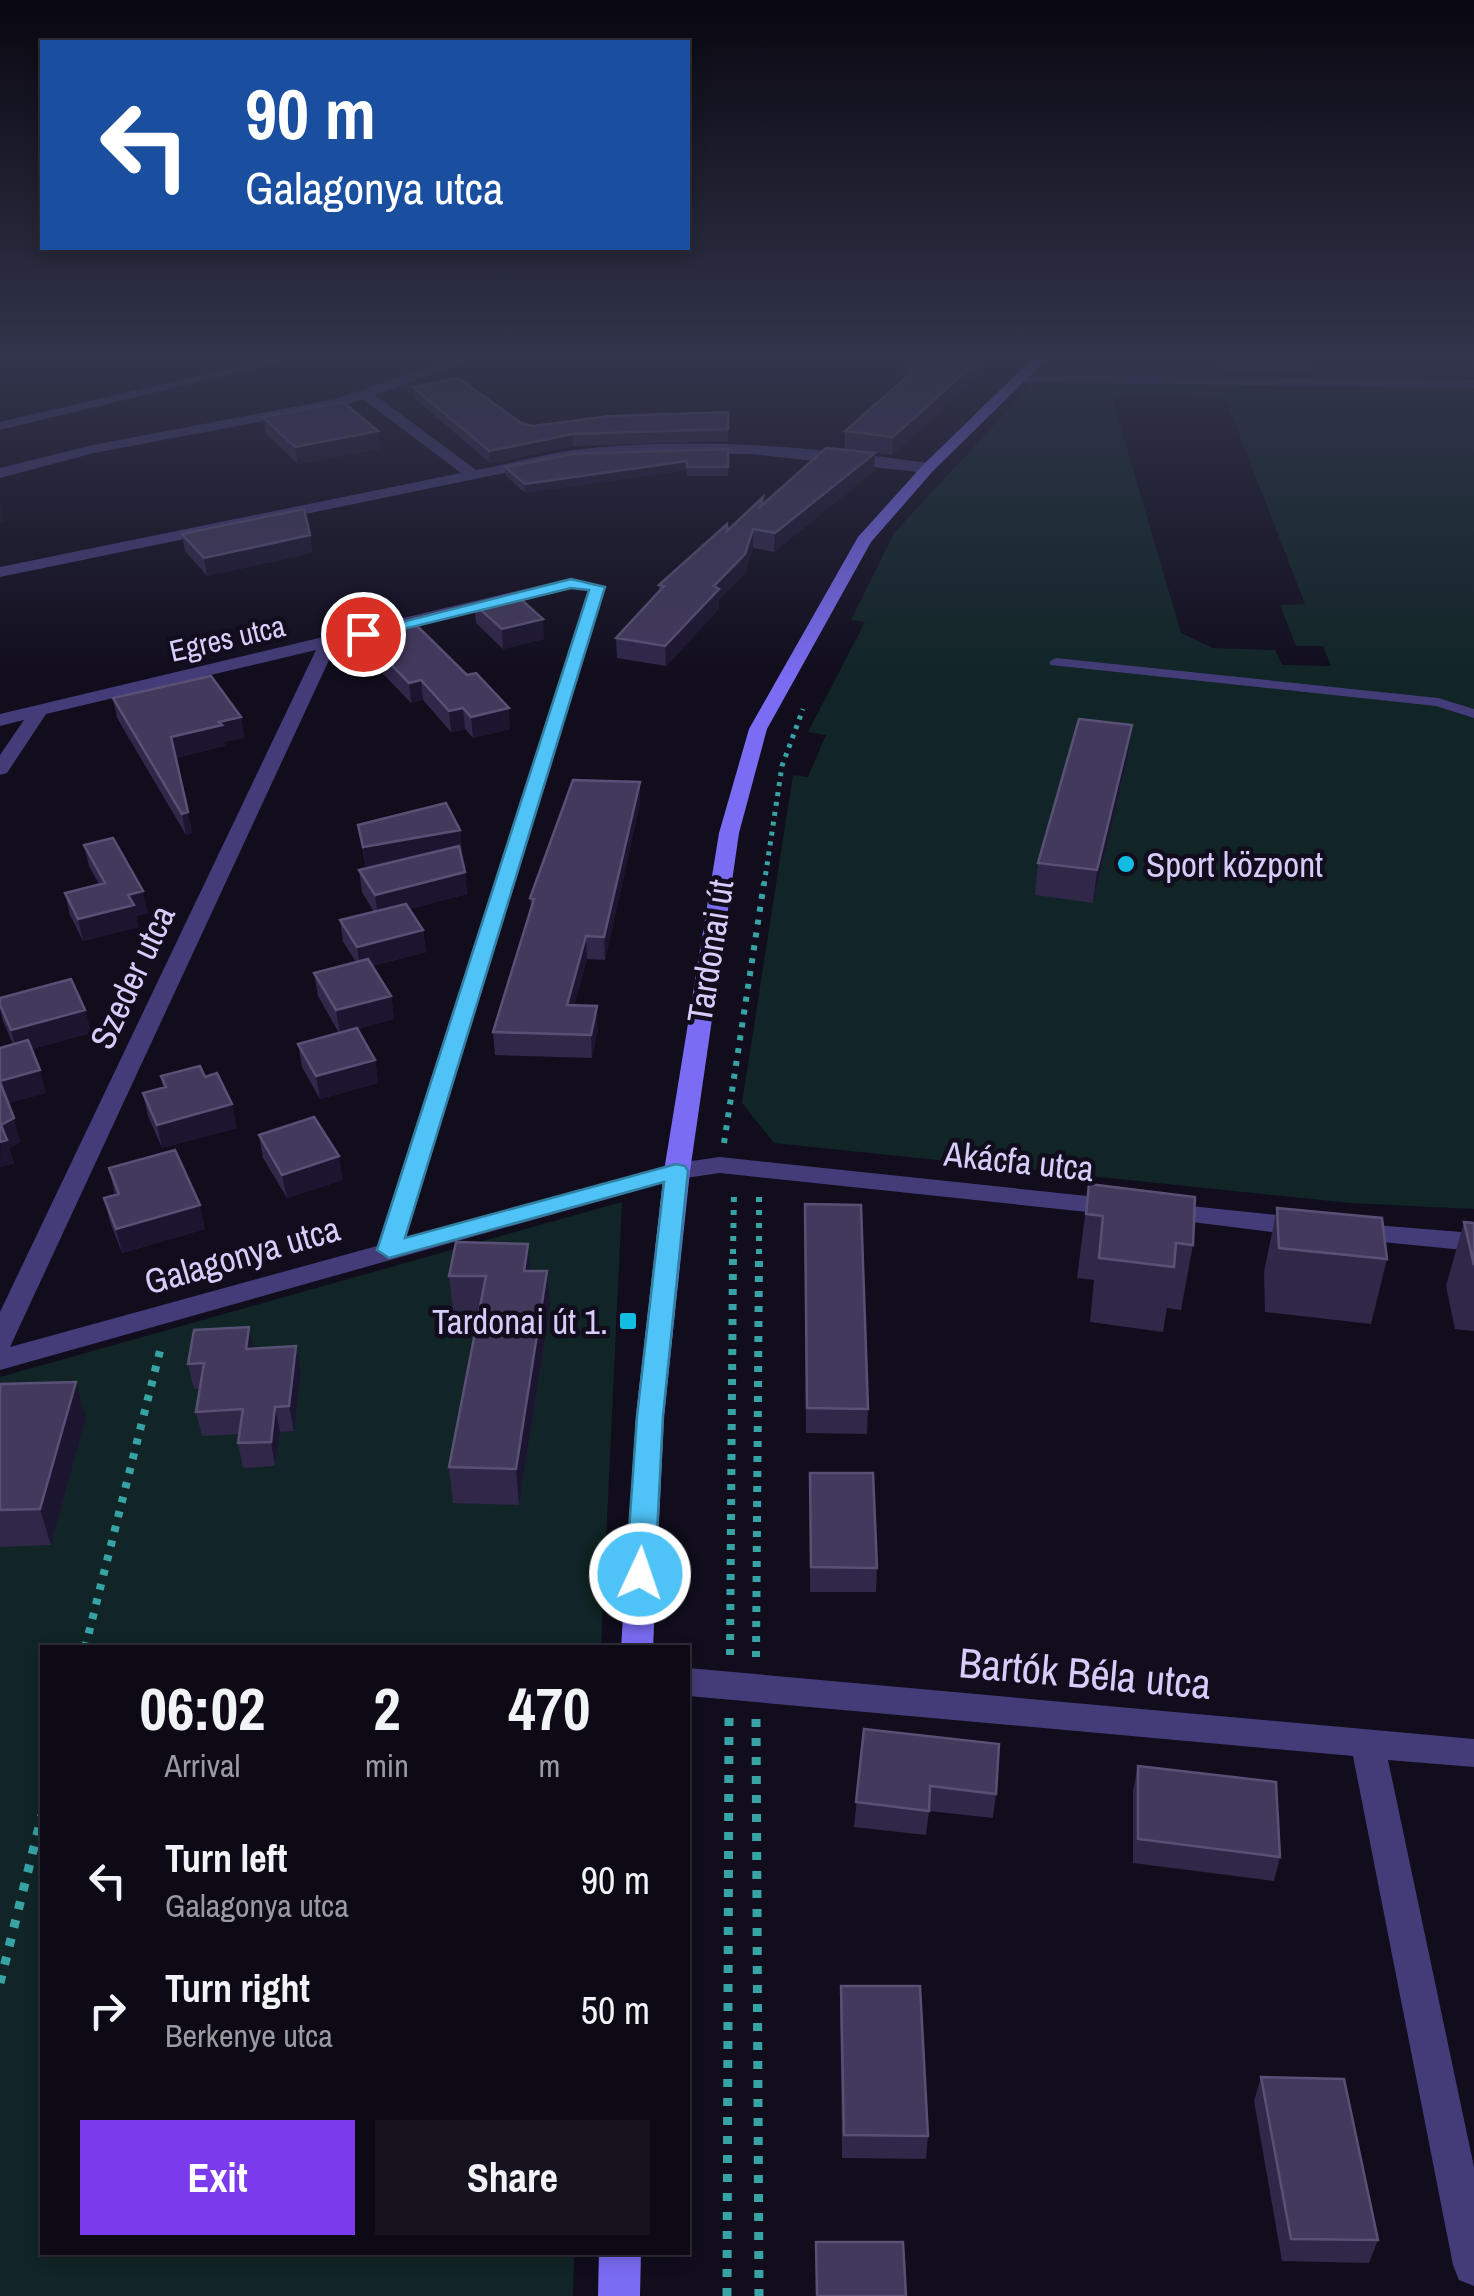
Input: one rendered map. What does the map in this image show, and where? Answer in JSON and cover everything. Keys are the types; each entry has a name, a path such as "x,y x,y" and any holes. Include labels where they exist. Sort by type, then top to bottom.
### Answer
{"street":[{"path":"0,473 38,463"},
{"path":"457,463 470,473"},
{"path":"0,572 526,463"},
{"path":"899,463 928,468"},
{"name":"Tardonai út","path":"637,1645 650,1416 676,1171 729,833 758,729 814,622 864,540 933,463"},
{"name":"Egres utca","path":"0,720 583,582 598,587 389,1250"},
{"name":"Szeder utca","path":"0,1341 328,642"},
{"path":"0,769 40,710"},
{"name":"Akácfa utca","path":"676,1171 720,1165 758,1168 1474,1242"},
{"name":"Galagonya utca","path":"0,1360 676,1171"},
{"name":"Bartók Béla utca","path":"690,1682 1474,1753"},
{"path":"1368,1745 1474,2265"},
{"path":"619,2296 620,2255"}],"lane":[{"path":"1056,662 1438,702 1474,714"}],"path":[{"path":"759,2296 735,1194 720,1165 782,766 804,705"},
{"path":"727,2296 758,1168"},
{"path":"86,1645 170,1312"},
{"path":"0,1983 40,1823"}],"green space":[{"name":"Sport központ","path":"959,463 1131,463 1181,633 1213,648 1275,650 1282,665 1331,666 1323,646 1296,646 1280,605 1305,604 1250,463 1474,463 1474,1209 1350,1203 774,1143 742,1103 793,775 808,777 826,735 808,732 865,622 851,620 894,533"},
{"path":"622,1202 601,1645 40,1645 40,2255 574,2255 573,2296 0,2296 0,1377"}],"building":[{"path":"525,463 672,463 525,484 505,467"},
{"path":"687,463 728,463 728,467 687,467"},
{"path":"809,463 862,463 775,533 753,529 745,554 714,586 719,589 665,646 616,638 664,586 659,585 763,497 760,507"},
{"path":"304,509 310,535 204,558 182,534"},
{"path":"515,594 543,619 502,629 474,604"},
{"path":"414,623 467,675 476,673 509,708 471,717 463,708 449,711 421,680 409,683 363,635"},
{"path":"211,676 241,717 171,737 188,812 182,814 113,698"},
{"path":"1079,719 1132,725 1097,870 1038,863"},
{"path":"573,780 640,782 604,937 586,936 567,1005 597,1006 591,1035 493,1032 534,899 530,898"},
{"path":"446,803 460,830 363,847 358,825"},
{"path":"113,838 143,891 128,895 134,905 78,919 65,893 105,883 84,845"},
{"path":"459,846 465,872 375,895 359,870"},
{"path":"406,904 423,930 357,947 340,920"},
{"path":"368,959 391,996 336,1010 314,973"},
{"path":"71,979 85,1010 11,1030 0,998"},
{"path":"357,1028 375,1060 316,1076 298,1044"},
{"path":"28,1040 40,1070 0,1081 0,1048"},
{"path":"200,1066 205,1077 217,1073 232,1104 157,1125 143,1093 166,1087 161,1076"},
{"path":"0,1082 14,1118 1,1125 7,1140 0,1142"},
{"path":"314,1117 339,1156 282,1175 259,1135"},
{"path":"175,1150 200,1205 116,1229 104,1198 119,1194 109,1168"},
{"path":"1089,1184 1195,1197 1193,1245 1176,1243 1174,1267 1099,1258 1103,1216 1086,1214"},
{"path":"805,1204 861,1205 868,1409 807,1408"},
{"path":"1277,1208 1382,1218 1387,1259 1279,1248"},
{"path":"1464,1222 1474,1223 1474,1265"},
{"path":"456,1242 528,1244 524,1271 547,1271 516,1469 449,1467 486,1276 449,1276"},
{"path":"249,1327 246,1349 296,1346 289,1406 275,1407 271,1442 238,1443 243,1409 196,1412 204,1363 188,1364 194,1330"},
{"path":"76,1382 40,1509 0,1510 0,1384"},
{"path":"810,1473 873,1473 877,1568 811,1567"},
{"path":"864,1729 999,1744 996,1794 930,1786 929,1811 856,1802"},
{"path":"1138,1766 1276,1782 1280,1857 1138,1839"},
{"path":"841,1986 920,1986 928,2136 844,2135"},
{"path":"1261,2077 1344,2079 1378,2240 1291,2239"},
{"path":"816,2242 903,2242 906,2296 817,2296"}],"place":[{"name":"Sport központ","path":"1126,864"},
{"name":"Tardonai út 1.","path":"628,1321"}],"route":[{"path":"363,634 571,583 598,587 389,1250 676,1171 650,1416 640,1574"}]}
